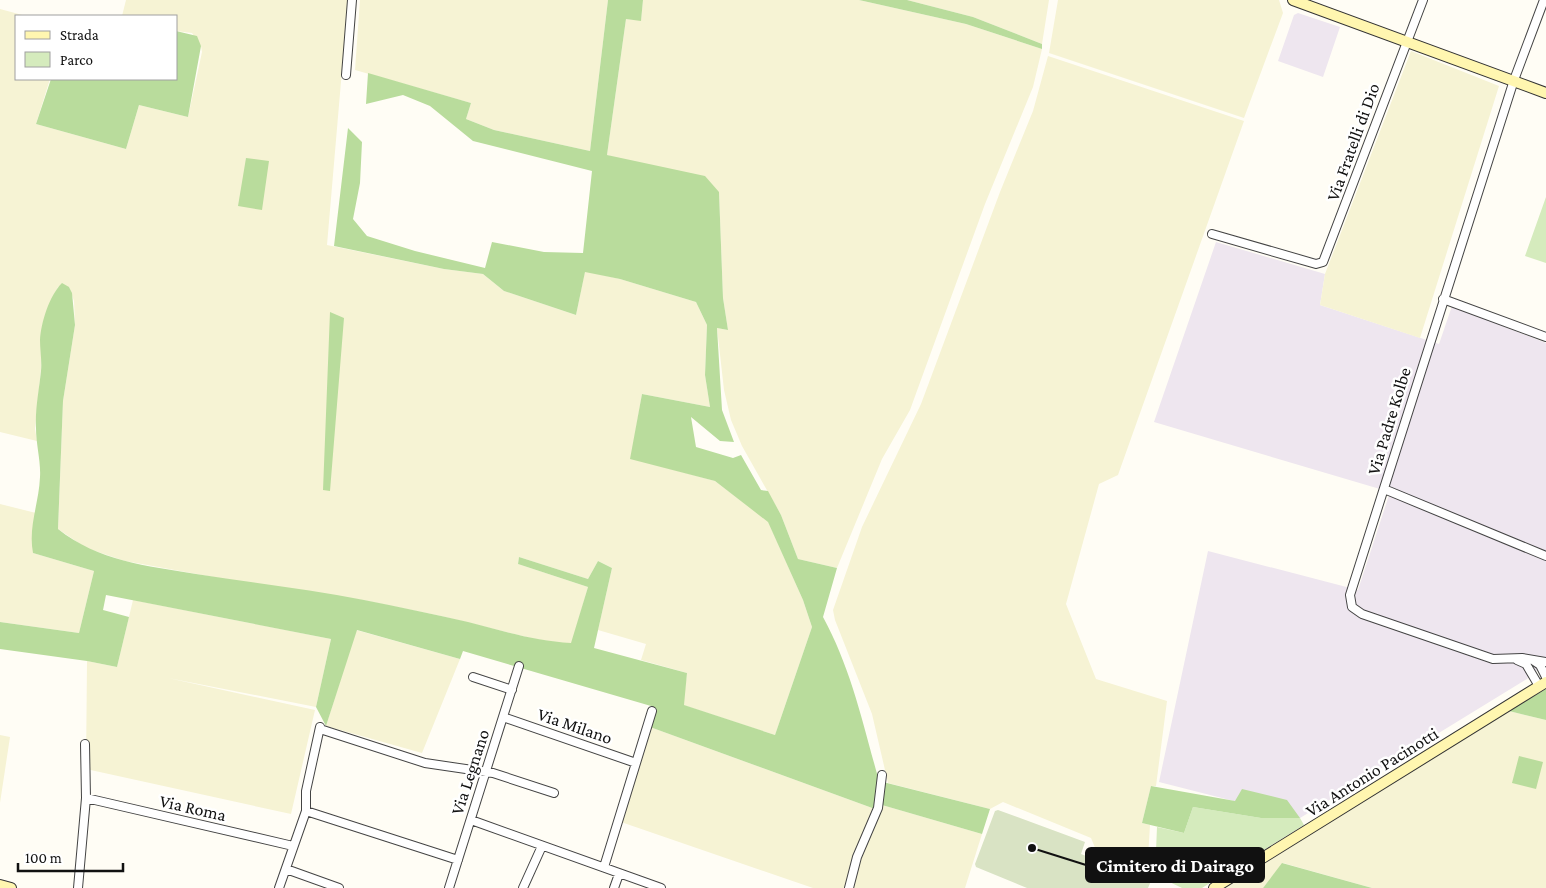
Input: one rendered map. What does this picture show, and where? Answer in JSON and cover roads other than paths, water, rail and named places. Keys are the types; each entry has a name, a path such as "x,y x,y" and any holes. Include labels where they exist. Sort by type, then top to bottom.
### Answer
{"street":[{"path":"346,74 352,0"},
{"path":"1293,0 1514,80 1546,94"},
{"name":"Via Fratelli di Dio","path":"1212,234 1316,264 1323,262 1328,254 1423,0"},
{"name":"Via Padre Kolbe","path":"1543,1 1514,80 1350,595 1352,607 1362,614 1493,659 1532,659 1546,662"},
{"path":"1443,299 1546,337"},
{"path":"1384,490 1546,556"},
{"path":"1515,659 1526,664 1542,684"},
{"path":"1532,659 1540,665 1546,677"},
{"name":"Via Legnano","path":"449,888 519,666"},
{"path":"473,678 512,690"},
{"name":"Via Antonio Pacinotti","path":"1214,888 1542,684"},
{"path":"604,867 652,711"},
{"name":"Via Milano","path":"503,717 636,762"},
{"path":"279,888 306,811 306,791 320,728 425,763 486,772 554,793"},
{"path":"78,888 86,798 85,744"},
{"path":"849,888 857,857 878,808 882,775"},
{"name":"Via Roma","path":"86,798 293,846"},
{"path":"306,811 458,860"},
{"path":"471,820 661,888"},
{"path":"523,888 542,846"},
{"path":"286,869 340,888"},
{"path":"614,888 619,874"}],"place":[{"name":"Cimitero di Dairago","path":"1032,848"}]}
